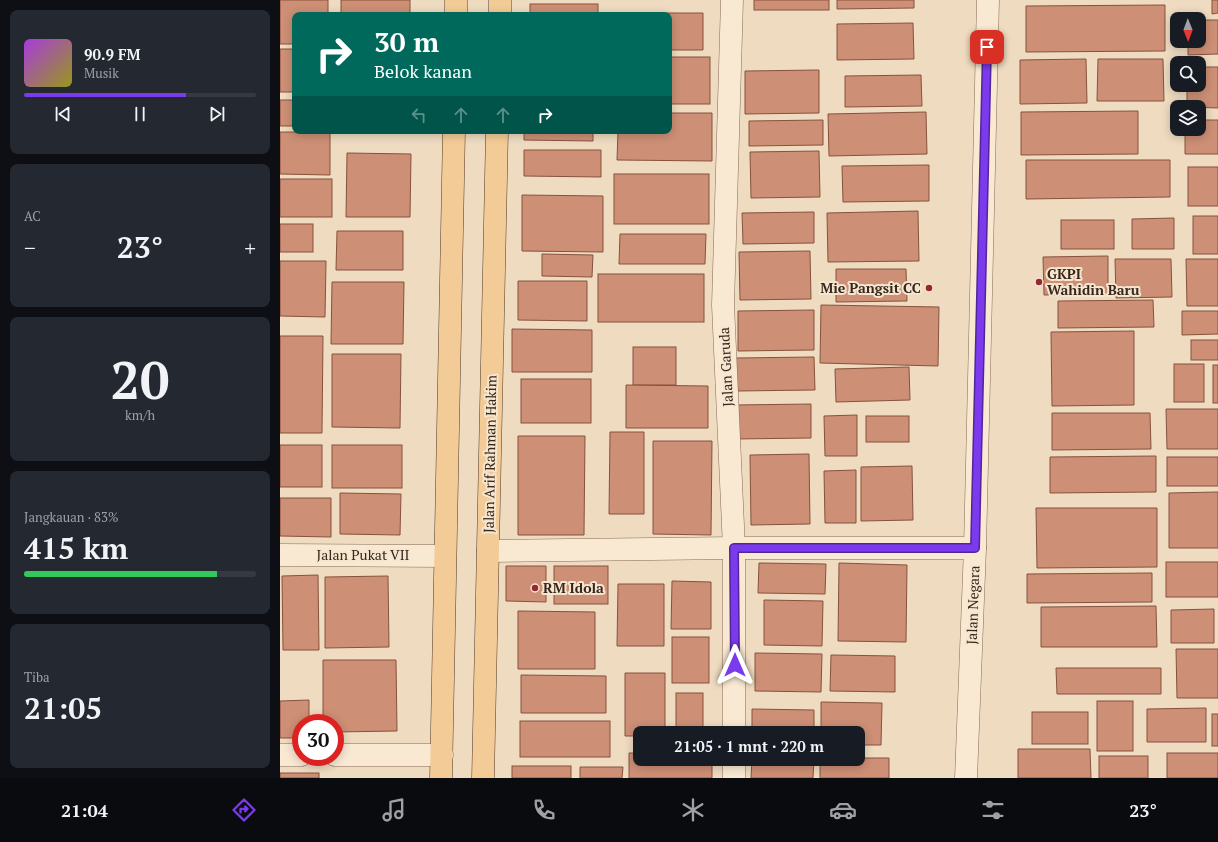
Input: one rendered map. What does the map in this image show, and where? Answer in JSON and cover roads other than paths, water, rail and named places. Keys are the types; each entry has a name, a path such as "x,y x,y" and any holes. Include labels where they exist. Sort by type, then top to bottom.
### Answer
{"main road":[{"path":"456,0 456,12"},
{"path":"500,0 500,12"},
{"path":"441,778 454,134"},
{"name":"Jalan Arif Rahman Hakim","path":"483,778 497,134"}],"street":[{"name":"Jalan Garuda","path":"732,0 723,305 734,548 734,726"},
{"name":"Jalan Negara","path":"966,778 975,548 988,0"},
{"path":"488,551 734,548 975,548"},
{"name":"Jalan Pukat VII","path":"280,555 445,556"},
{"path":"280,755 292,755"},
{"path":"344,755 442,755"},
{"path":"734,766 734,778"}],"place":[{"name":"GKPI Wahidin Baru","path":"1039,282"},
{"name":"Mie Pangsit CC","path":"929,288"},
{"name":"RM Idola","path":"535,588"}]}
